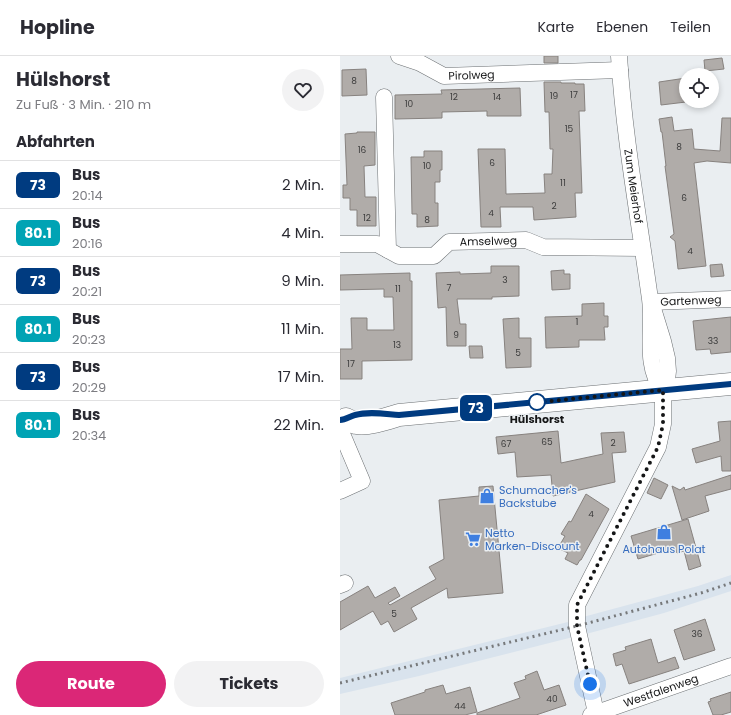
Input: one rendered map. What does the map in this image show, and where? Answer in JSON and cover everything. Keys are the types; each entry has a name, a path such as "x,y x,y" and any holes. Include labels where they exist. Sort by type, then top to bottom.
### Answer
{"main road":[{"path":"342,423 355,415 374,413 399,415 731,384"}],"street":[{"name":"Pirolweg","path":"399,56 423,60 444,76 525,73"},
{"name":"Zum Meierhof","path":"525,73 620,63 642,248 651,302 652,368 656,382 663,390"},
{"path":"384,97 388,250"},
{"name":"Amselweg","path":"340,244 376,244 399,256 434,256 449,242 526,240 543,247 642,248"},
{"name":"Gartenweg","path":"651,302 731,299"},
{"path":"594,714 577,626 577,605 658,447 663,424 663,390"},
{"path":"340,491 362,481 342,423"},
{"name":"Westfalenweg","path":"594,714 731,666"}],"shaded area":[{"path":"731,575 731,591 664,613 586,634 583,617 698,586"},
{"path":"568,622 573,637 419,676 340,694 340,678"}],"building":[{"path":"544,56 558,56 558,63 544,63"},
{"path":"722,58 724,69 705,68 704,60"},
{"path":"366,69 367,95 342,96 342,70"},
{"path":"679,79 679,103 661,105 659,82"},
{"path":"544,82 584,84 585,111 579,111 582,193 575,193 576,217 534,220 533,207 500,207 501,227 481,227 478,149 505,149 506,194 545,193 544,174 552,174 553,149 550,149 549,112 545,112"},
{"path":"520,88 521,116 487,116 487,111 442,112 442,118 395,119 395,95 442,94 441,90"},
{"path":"672,117 674,131 692,129 694,149 720,151 722,118 731,118 731,163 707,161 694,163 706,266 678,269 675,241 670,237 674,234 662,132 659,119"},
{"path":"375,132 375,165 364,166 365,197 376,197 376,226 357,226 357,210 350,210 350,198 343,198 343,185 347,185 345,134"},
{"path":"424,151 442,151 442,170 440,170 440,182 435,182 435,203 438,203 438,226 417,227 417,214 412,214 411,157 424,157"},
{"path":"722,264 724,276 711,277 710,265"},
{"path":"491,266 519,266 519,296 492,297 492,299 457,299 460,324 466,324 466,346 447,346 446,307 438,308 436,273 491,273"},
{"path":"564,270 564,274 570,274 570,289 552,290 551,271"},
{"path":"410,273 410,281 412,281 412,360 362,361 362,379 340,379 340,349 352,349 351,318 367,318 367,330 394,330 393,297 384,297 384,289 340,290 340,275"},
{"path":"604,303 604,316 608,316 608,327 604,327 605,340 579,340 579,347 546,348 545,317 582,316 582,304"},
{"path":"731,317 731,352 711,354 710,349 696,350 693,321"},
{"path":"519,318 519,338 531,338 531,367 506,368 503,319"},
{"path":"469,346 482,346 483,358 470,358"},
{"path":"731,421 731,471 722,471 721,456 696,463 692,449 720,441 718,422"},
{"path":"558,431 561,463 603,454 601,433 624,432 626,452 612,453 615,482 553,496 551,475 517,477 515,452 498,454 496,437"},
{"path":"731,475 731,489 705,496 709,511 682,520 672,486 680,490 684,487 685,490"},
{"path":"654,478 668,485 661,499 647,493"},
{"path":"493,486 503,593 448,598 447,588 411,608 417,619 394,632 388,621 381,625 373,611 340,630 340,602 368,586 375,598 395,587 400,596 388,603 390,605 436,579 429,567 444,559 439,500 479,496 479,487"},
{"path":"586,494 609,509 577,565 565,559 568,553 558,548 565,536 561,534 569,521 571,522"},
{"path":"688,519 701,566 689,570 684,551 677,553 675,548 638,559 631,536"},
{"path":"705,619 715,650 684,660 674,630"},
{"path":"651,639 658,663 675,657 679,668 629,684 622,664 616,666 613,654 626,650 625,647"},
{"path":"537,671 544,690 559,685 566,705 536,715 477,715 477,713 520,698 514,683 526,679 525,676"},
{"path":"443,685 446,694 470,687 477,712 465,715 395,715 391,703"},
{"path":"731,692 731,712 721,715 713,715 708,702 711,701 710,699"}],"railway":[{"path":"340,683 577,626 701,593 731,583"}],"bus line":[{"name":"73","path":"340,420 346,420 355,415 374,413 399,415 731,384"}],"place":[{"name":"Hülshorst","path":"537,402"},
{"name":"Schumacher's Backstube","path":"487,496"},
{"name":"Autohaus Polat","path":"664,532"},
{"name":"Netto Marken-Discount","path":"473,539"}],"route":[{"path":"537,402 530,403 663,390 663,424 658,447 577,605 577,626 590,684"}]}
